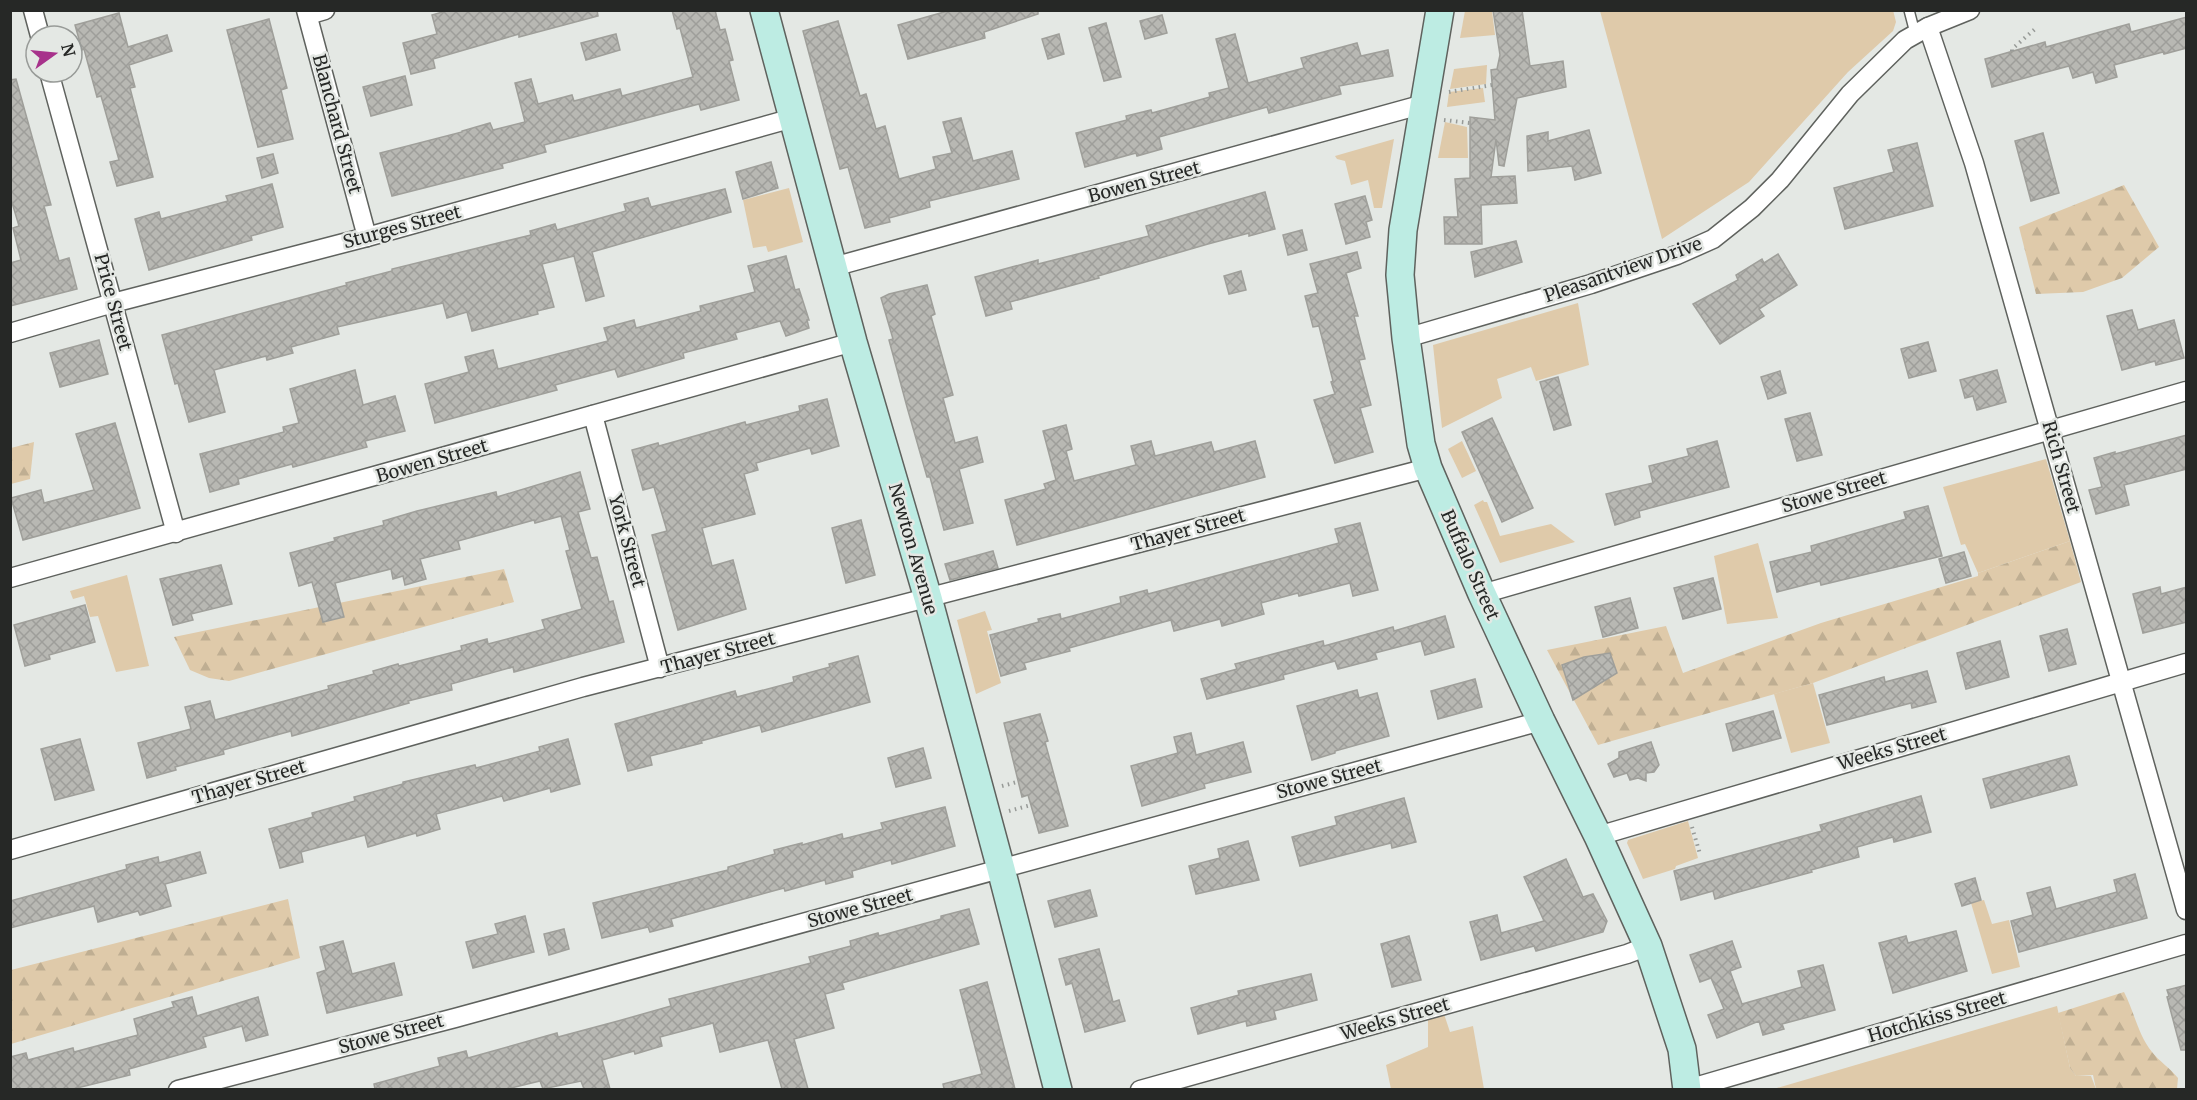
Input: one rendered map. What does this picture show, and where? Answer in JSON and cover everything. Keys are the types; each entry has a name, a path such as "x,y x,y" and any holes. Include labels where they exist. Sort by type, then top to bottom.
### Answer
{"street":[{"name":"Newton Avenue","path":"764,10 853,342 928,598 1058,1089"},
{"name":"Buffalo Street","path":"1440,10 1434,112 1402,230 1400,275 1406,338 1421,444 1428,468 1482,594 1648,946 1682,1049 1688,1089"},
{"name":"Pleasantview Drive","path":"1406,338 1591,284 1677,255 1713,239 1752,208 1780,180 1850,94 1883,60 1922,30 1970,10"},
{"name":"Blanchard Street","path":"313,12 367,237"},
{"name":"Rich Street","path":"1922,30 1974,163 2187,910"},
{"name":"Price Street","path":"53,84 176,533"},
{"name":"Bowen Street","path":"833,267 1434,112"},
{"name":"Sturges Street","path":"10,333 113,303 367,237 793,118"},
{"name":"Bowen Street","path":"10,578 853,342"},
{"name":"Stowe Street","path":"1482,594 2187,391"},
{"name":"York Street","path":"593,415 660,668"},
{"name":"Thayer Street","path":"10,850 572,690 1428,468"},
{"name":"Weeks Street","path":"1598,836 2187,663"},
{"name":"Stowe Street","path":"178,1089 455,1018 1541,721"},
{"name":"Hotchkiss Street","path":"1688,1089 2187,944"},
{"name":"Weeks Street","path":"1140,1089 1627,954 1648,946"}],"lane":[{"path":"1909,10 1922,30"}],"path":[{"path":"2012,51 2035,29"},
{"path":"1449,92 1492,85"},
{"path":"1434,112 1470,123"},
{"path":"998,787 1017,782"},
{"path":"1005,812 1031,805"},
{"path":"1686,809 1700,854"}],"green space":[{"path":"1893,10 1896,22 1893,31 1848,72 1749,182 1662,239 1600,11"},
{"path":"1465,11 1492,11 1495,35 1460,38"},
{"path":"1487,65 1486,84 1450,89 1454,69"},
{"path":"1483,88 1485,102 1447,107 1449,92"},
{"path":"1445,122 1467,127 1468,158 1438,158"},
{"path":"1394,139 1382,208 1374,208 1368,180 1351,185 1345,161 1335,156"},
{"path":"2124,185 2159,247 2122,278 2083,292 2036,294 2019,227"},
{"path":"789,188 803,242 768,252 766,246 753,248 743,200"},
{"path":"1578,303 1589,365 1536,381 1531,367 1497,379 1502,398 1442,428 1433,345"},
{"path":"1462,441 1476,471 1462,478 1448,449"},
{"path":"34,442 30,479 11,484 11,448"},
{"path":"2046,459 2070,541 1978,573 1965,544 1961,545 1943,487"},
{"path":"1483,500 1487,502 1500,536 1551,524 1575,542 1500,563 1474,505"},
{"path":"2070,541 2081,582 1813,683 1598,745 1547,650 1666,626 1683,673 1821,623 1978,576 1978,573"},
{"path":"1758,543 1778,618 1727,624 1714,556"},
{"path":"504,569 514,602 229,681 209,678 190,670 174,637"},
{"path":"127,575 149,666 116,672 98,616 90,617 84,596 73,599 70,591"},
{"path":"985,611 992,630 987,631 1001,683 976,694 957,620"},
{"path":"1813,683 1830,743 1791,753 1774,694"},
{"path":"1688,821 1698,858 1676,866 1675,869 1643,879 1627,843 1628,840"},
{"path":"288,899 300,958 11,1044 11,970"},
{"path":"1984,900 1992,924 2009,920 2020,967 1992,974 1971,903"},
{"path":"2124,992 2147,1045 2178,1078 2177,1089 2096,1089 2093,1075 2076,1076 2070,1068 2058,1013"},
{"path":"2057,1006 2070,1068 2076,1076 2091,1076 2096,1089 1770,1090"},
{"path":"1444,1014 1450,1032 1473,1026 1484,1089 1391,1089 1386,1065 1428,1047 1428,1020"}],"building":[{"path":"449,10 597,10 598,16 519,37 519,34 433,59 435,68 411,74 403,43 437,34 432,15"},
{"path":"672,10 715,10 720,30 725,29 733,60 729,61 739,100 701,110 699,104 544,145 546,152 502,164 503,168 392,196 380,153 490,123 493,130 525,122 515,83 531,79 538,104 572,95 574,101 620,89 622,96 693,77 680,28 677,29"},
{"path":"951,10 1038,10 1038,14 984,32 985,38 908,59 898,25"},
{"path":"1493,10 1522,10 1530,66 1563,61 1566,87 1517,98 1504,166 1499,165 1496,139 1491,177 1515,176 1517,203 1481,205 1482,244 1445,244 1444,217 1458,217 1455,179 1470,178 1470,117 1495,120 1491,70 1497,69 1500,55"},
{"path":"119,13 128,47 167,35 172,51 129,65 135,87 130,88 153,177 117,186 110,162 119,160 101,96 97,97 84,49 84,24 79,24"},
{"path":"1162,15 1167,33 1145,39 1140,21"},
{"path":"2187,17 2187,48 2114,65 2117,77 2096,83 2093,72 2073,78 2069,66 1992,87 1985,59 2045,42 2046,47 2129,24 2131,32"},
{"path":"269,19 287,88 281,90 293,139 258,147 227,30"},
{"path":"838,21 860,96 866,94 876,129 885,126 899,179 936,169 933,157 952,153 943,122 961,118 973,161 1012,151 1019,179 929,201 930,207 889,218 890,222 865,228 848,167 840,169 803,31"},
{"path":"1106,23 1121,77 1104,81 1089,28"},
{"path":"616,34 620,50 586,60 581,43"},
{"path":"1059,34 1064,54 1048,59 1042,39"},
{"path":"1235,34 1248,83 1304,68 1301,58 1357,43 1361,56 1388,50 1393,76 1339,86 1341,94 1269,113 1267,107 1159,137 1162,149 1137,156 1136,153 1085,167 1076,133 1127,120 1126,116 1151,110 1152,113 1210,97 1209,93 1229,88 1216,39"},
{"path":"405,76 412,105 371,116 363,87"},
{"path":"16,79 51,205 44,206 59,261 69,258 77,289 10,306 10,263 21,260 13,228 19,226 10,196 10,80"},
{"path":"1589,130 1601,173 1575,180 1572,166 1528,171 1527,136 1548,132 1548,141"},
{"path":"2043,133 2059,193 2031,201 2015,141"},
{"path":"1917,143 1933,206 1845,229 1834,188 1894,172 1888,150"},
{"path":"273,154 278,173 262,178 257,158"},
{"path":"771,162 778,188 743,199 736,172"},
{"path":"272,184 283,227 251,236 252,240 149,270 135,219 159,212 161,219 228,201 226,196"},
{"path":"725,189 731,212 592,252 604,296 586,301 574,256 542,264 554,307 537,311 538,314 472,331 467,312 447,318 443,303 337,327 339,334 291,347 293,353 267,360 266,356 214,370 225,412 189,422 178,383 175,384 162,335 347,285 346,283 392,271 392,269 531,235 530,231 555,224 557,230 626,211 624,204 648,198 651,207"},
{"path":"1265,192 1275,229 1208,244 1098,276 1099,278 1010,302 1012,309 986,316 975,277 1038,260 1038,264 1149,236 1146,226"},
{"path":"1365,196 1372,220 1366,222 1370,237 1346,244 1335,204"},
{"path":"1302,230 1307,250 1288,255 1283,235"},
{"path":"1516,241 1522,262 1475,277 1471,252"},
{"path":"1357,252 1361,268 1346,273 1358,316 1354,316 1365,359 1359,360 1371,405 1360,408 1373,452 1335,463 1314,400 1335,394 1331,382 1333,381 1319,326 1313,327 1305,296 1318,293 1310,264"},
{"path":"1778,254 1797,285 1759,309 1764,316 1720,344 1693,304 1738,280 1736,275 1762,259 1764,263"},
{"path":"786,256 795,290 799,289 809,320 807,320 809,328 786,336 780,321 735,333 737,339 683,353 684,358 618,377 615,369 555,385 557,390 435,423 425,384 469,372 465,357 493,350 498,369 608,341 604,328 634,320 636,328 701,311 700,306 755,292 748,266"},
{"path":"1241,271 1246,290 1229,294 1224,276"},
{"path":"927,285 935,314 931,316 953,395 943,398 955,443 977,437 983,462 959,469 973,523 944,530 930,477 927,477 907,407 889,340 893,339 881,298"},
{"path":"2132,310 2138,330 2174,320 2184,358 2156,365 2155,361 2122,370 2107,316"},
{"path":"99,340 108,374 60,387 50,353"},
{"path":"1928,342 1936,371 1909,378 1901,349"},
{"path":"355,370 363,405 395,396 405,431 365,441 367,447 238,479 239,484 210,492 200,454 284,432 283,427 299,423 290,389"},
{"path":"1997,370 2006,402 1977,410 1973,396 1965,398 1960,380"},
{"path":"1780,371 1786,393 1768,399 1761,377"},
{"path":"1558,377 1571,425 1554,430 1540,382"},
{"path":"827,399 839,446 812,454 810,448 756,463 758,470 744,474 755,514 702,528 712,566 733,560 746,609 678,630 652,535 667,531 654,487 643,490 632,450 658,443 659,446 745,422 746,425 800,411 799,406"},
{"path":"1810,413 1822,455 1797,461 1785,419"},
{"path":"1492,418 1533,508 1502,522 1462,432"},
{"path":"115,423 140,508 23,540 11,498 41,490 44,503 94,490 76,434"},
{"path":"1066,425 1072,449 1066,451 1074,481 1136,465 1131,446 1151,441 1155,456 1211,442 1214,452 1255,441 1265,477 1017,545 1005,500 1046,489 1044,484 1056,480 1043,431"},
{"path":"2187,435 2187,469 2124,485 2129,505 2096,514 2089,490 2102,487 2094,458"},
{"path":"1717,441 1729,487 1639,511 1640,517 1615,525 1606,494 1653,483 1649,466 1689,456 1687,449"},
{"path":"580,472 590,509 578,512 591,558 597,557 609,602 613,601 624,642 514,672 513,667 451,684 452,690 292,736 291,731 223,750 224,754 175,767 176,770 147,778 138,743 191,729 185,707 210,701 215,720 329,689 328,686 374,674 373,671 462,650 461,646 487,639 488,644 545,629 542,620 582,609 566,551 570,550 561,516 535,523 534,520 458,541 460,549 420,559 426,579 405,585 403,576 393,579 391,569 335,583 344,617 323,622 312,582 299,586 290,553 335,541 334,538 384,525 383,521 417,511 496,492 497,497"},
{"path":"1928,506 1942,556 1821,585 1820,581 1777,592 1770,562 1812,552 1811,546 1906,519 1904,512"},
{"path":"861,520 875,575 846,583 832,528"},
{"path":"1360,523 1378,590 1353,596 1350,583 1299,596 1298,593 1261,603 1264,614 1222,626 1220,619 1174,631 1171,620 1069,648 1070,651 1024,663 1026,669 1001,676 990,635 1039,622 1038,619 1060,614 1061,619 1121,603 1120,597 1147,590 1148,594 1339,543 1335,529"},
{"path":"993,551 998,568 950,580 945,564"},
{"path":"1964,552 1971,576 1946,583 1939,559"},
{"path":"221,565 232,604 191,614 193,620 173,625 160,579"},
{"path":"1713,578 1721,609 1683,619 1674,588"},
{"path":"2160,587 2161,594 2187,587 2187,622 2143,633 2133,594"},
{"path":"1630,598 1638,628 1603,637 1595,607"},
{"path":"85,605 95,642 49,655 50,659 25,666 14,625"},
{"path":"1445,616 1454,647 1425,655 1421,641 1375,653 1377,659 1338,669 1335,661 1283,675 1284,679 1207,699 1201,679 1237,669 1235,664 1323,641 1324,646 1393,627 1394,631"},
{"path":"2067,629 2076,664 2049,671 2040,636"},
{"path":"2000,641 2009,677 1966,689 1957,653"},
{"path":"1610,653 1617,673 1573,700 1562,665 1584,657"},
{"path":"858,656 870,702 762,732 760,725 701,741 702,743 650,756 652,765 628,771 615,724 735,691 737,697 794,682 793,677 830,667 829,664"},
{"path":"1927,671 1936,702 1912,708 1911,703 1827,725 1819,695 1884,677 1885,682"},
{"path":"1475,679 1482,707 1438,719 1431,691"},
{"path":"1357,690 1359,698 1377,693 1389,736 1312,760 1297,706"},
{"path":"1773,711 1781,738 1733,751 1726,724"},
{"path":"1040,714 1048,741 1045,742 1068,826 1039,833 1028,795 1022,797 1004,723"},
{"path":"1191,733 1196,755 1243,742 1251,772 1204,784 1205,788 1142,806 1131,766 1178,753 1174,737"},
{"path":"80,739 94,790 55,800 41,749"},
{"path":"568,739 580,784 551,792 550,788 504,801 502,796 436,814 440,829 417,836 416,833 368,847 365,835 301,852 303,862 280,868 269,829 313,817 312,813 355,801 354,797 403,784 403,782 475,765 476,768 540,751 539,747"},
{"path":"1651,742 1659,765 1654,772 1646,773 1646,781 1638,778 1630,780 1627,773 1614,777 1608,764 1619,758 1619,752"},
{"path":"923,748 931,778 896,787 888,758"},
{"path":"2069,756 2077,785 1991,808 1983,779"},
{"path":"1921,796 1931,832 1894,842 1893,837 1857,847 1859,857 1715,899 1713,891 1681,900 1674,871 1822,831 1820,825"},
{"path":"1404,798 1416,842 1392,848 1391,843 1300,866 1292,837 1337,825 1335,817"},
{"path":"945,807 955,846 892,864 891,860 852,871 853,877 826,884 825,880 785,891 784,888 671,919 673,926 650,932 648,927 602,938 593,903 728,870 728,867 775,854 774,850 842,834 843,839 883,829 881,823"},
{"path":"1248,841 1259,880 1196,894 1189,866 1220,858 1218,849"},
{"path":"200,852 206,873 165,884 171,906 140,915 138,911 98,922 94,906 10,928 10,901 127,869 126,865 158,857 159,863"},
{"path":"1566,859 1583,897 1593,894 1607,921 1603,932 1536,951 1534,946 1481,960 1470,922 1497,915 1501,933 1544,921 1524,877"},
{"path":"2135,874 2147,918 2019,952 2011,921 2033,915 2027,893 2050,887 2056,909 2117,892 2114,880"},
{"path":"1975,878 1981,900 1962,906 1955,884"},
{"path":"1090,890 1097,916 1055,927 1048,901"},
{"path":"969,909 979,944 842,983 844,989 825,994 834,1028 794,1039 808,1089 782,1089 768,1040 720,1052 713,1023 660,1037 662,1046 602,1060 610,1089 584,1089 581,1081 543,1089 540,1081 507,1089 375,1089 374,1084 440,1066 438,1058 466,1051 468,1058 557,1033 558,1037 618,1021 671,1006 669,999 811,963 809,957 851,946 850,941 878,933 879,936"},
{"path":"525,916 534,952 473,968 466,942 498,934 495,924"},
{"path":"564,929 569,949 549,955 544,934"},
{"path":"1956,931 1967,971 1893,993 1879,943 1906,936 1908,943"},
{"path":"1409,936 1421,980 1392,987 1381,944"},
{"path":"343,941 352,974 394,963 402,995 327,1013 317,973 326,970 320,947"},
{"path":"1732,941 1741,967 1730,971 1742,1004 1802,987 1798,971 1823,965 1835,1010 1782,1024 1784,1029 1763,1035 1759,1021 1717,1038 1708,1015 1724,1009 1711,978 1700,982 1690,955"},
{"path":"1099,949 1113,1002 1119,1000 1125,1021 1085,1032 1072,983 1066,985 1059,959"},
{"path":"1311,974 1317,1000 1274,1011 1276,1019 1247,1026 1246,1021 1198,1034 1191,1008 1239,995 1238,991"},
{"path":"987,982 1015,1089 944,1089 943,1084 982,1074 960,990"},
{"path":"2187,985 2187,1050 2181,1050 2167,990"},
{"path":"192,997 197,1016 258,997 268,1035 246,1041 242,1026 203,1037 206,1047 129,1069 130,1075 73,1089 10,1089 10,1057 26,1053 28,1060 73,1048 74,1052 138,1035 134,1019 174,1007 172,1002"}]}
